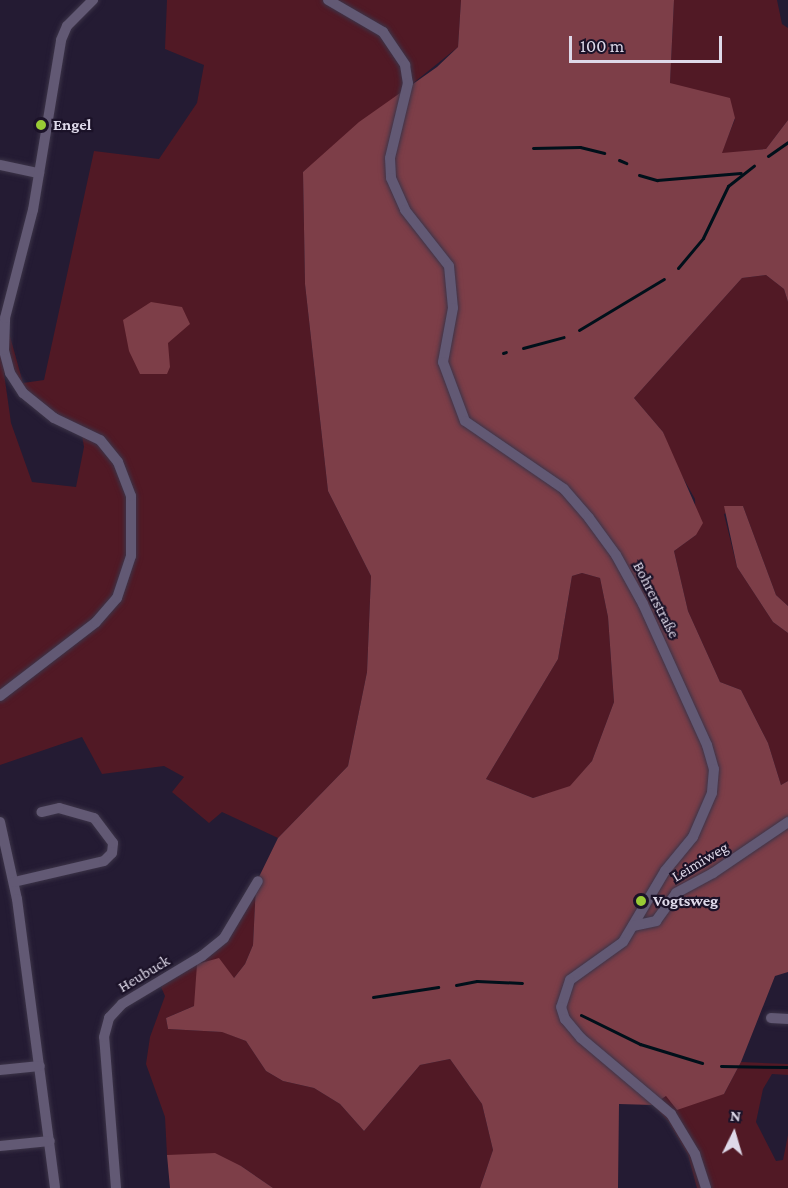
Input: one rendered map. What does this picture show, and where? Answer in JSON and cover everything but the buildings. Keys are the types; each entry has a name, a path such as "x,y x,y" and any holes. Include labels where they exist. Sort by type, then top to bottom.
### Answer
{"street":[{"path":"0,696 96,622 117,598 131,556 134,529 131,495 118,462 100,440 36,405 10,373 4,350 5,318 39,173 61,40 73,19 93,0"},
{"name":"Bohrerstraße","path":"328,0 363,18 383,32 405,65 408,82 390,158 391,178 405,210 448,266 453,308 443,362 465,421 564,489 590,518 616,555 643,604 707,745 714,769 704,817 665,871 623,942 570,980 561,1007 565,1019 581,1038 671,1114 695,1154 706,1188"},
{"path":"0,165 39,173"},
{"path":"14,882 104,861 112,854 113,843 94,818 59,808 41,812"},
{"path":"0,822 14,882 55,1188"},
{"name":"Leimiweg","path":"633,926 656,921 676,893 713,873 788,822"},
{"name":"Heubuck","path":"116,1188 104,1037 109,1018 122,1004 192,962 224,938 258,881"},
{"path":"771,1018 788,1018"},
{"path":"0,1070 40,1066"},
{"path":"0,1146 50,1141"}],"shaded area":[{"path":"167,0 461,0 458,47 303,172 305,284 328,491 371,576 367,672 348,766 278,838 222,812 209,823 172,792 184,777 164,766 102,774 82,737 0,765 0,321 6,322 23,383 44,380 94,151 159,159 197,103 204,65 165,49","holes":["4,373 36,405 81,429 84,447 76,487 32,482 11,423"]},
{"path":"461,0 674,0 670,83 730,98 735,118 722,153 766,149 788,120 788,302 784,289 766,275 742,278 634,398 663,432 703,523 696,535 674,551 688,611 720,682 741,690 768,743 781,785 788,781 788,972 775,976 741,1062 724,1094 677,1110 666,1096 653,1105 619,1104 618,1188 480,1188 493,1150 482,1104 450,1059 420,1065 364,1131 340,1104 314,1088 283,1081 266,1071 246,1041 222,1032 168,1029 166,1018 194,1006 197,964 219,958 234,978 245,964 253,945 256,883 278,838 348,766 367,672 371,576 328,491 305,284 303,172 359,122 437,67 458,47","holes":["582,573 600,578 608,617 614,702 592,761 570,786 533,798 486,779 558,659 572,576"]},
{"path":"674,0 777,0 782,24 788,28 788,120 766,149 721,154 735,119 670,83"},
{"path":"766,275 784,289 788,302 788,606 776,595 743,506 724,514 737,567 773,622 788,633 788,781 781,785 768,743 741,690 720,682 688,611 674,551 696,535 695,499 674,462 663,432 634,398 742,278"},
{"path":"151,302 182,307 190,324 168,343 170,367 167,374 140,374 129,351 123,320"},
{"path":"724,506 743,506 776,595 788,606 788,633 773,622 737,567"},
{"path":"582,573 600,578 608,617 614,702 592,761 570,787 533,798 486,779 558,659 572,576"},
{"path":"256,883 253,945 245,964 234,978 194,1006 166,1018 168,1029 223,1032 246,1041 266,1071 283,1081 314,1088 340,1104 364,1131 420,1065 450,1059 482,1104 493,1150 480,1188 273,1188 241,1166 167,1155 165,1117 146,1064 150,1037 165,996 161,987 224,938"},
{"path":"741,1062 788,1064 788,1075 772,1074 763,1089 756,1122 776,1161 783,1160 788,1135 788,1188 697,1188 688,1155 668,1121 653,1105 666,1096 724,1094"},
{"path":"215,1153 241,1166 273,1188 170,1188 167,1155"}],"waterway":[{"path":"768,156 788,142"},
{"path":"533,148 580,147 604,153"},
{"path":"619,160 626,163"},
{"path":"678,268 703,238 728,186 754,166"},
{"path":"639,175 657,180 741,173"},
{"path":"579,330 664,279"},
{"path":"523,348 564,337"},
{"path":"456,985 477,981 522,983"},
{"path":"373,997 438,987"},
{"path":"581,1015 640,1044 702,1063"},
{"path":"721,1066 788,1067"}],"place":[{"name":"Engel","path":"41,125"},
{"name":"Vogtsweg","path":"641,901"}]}
